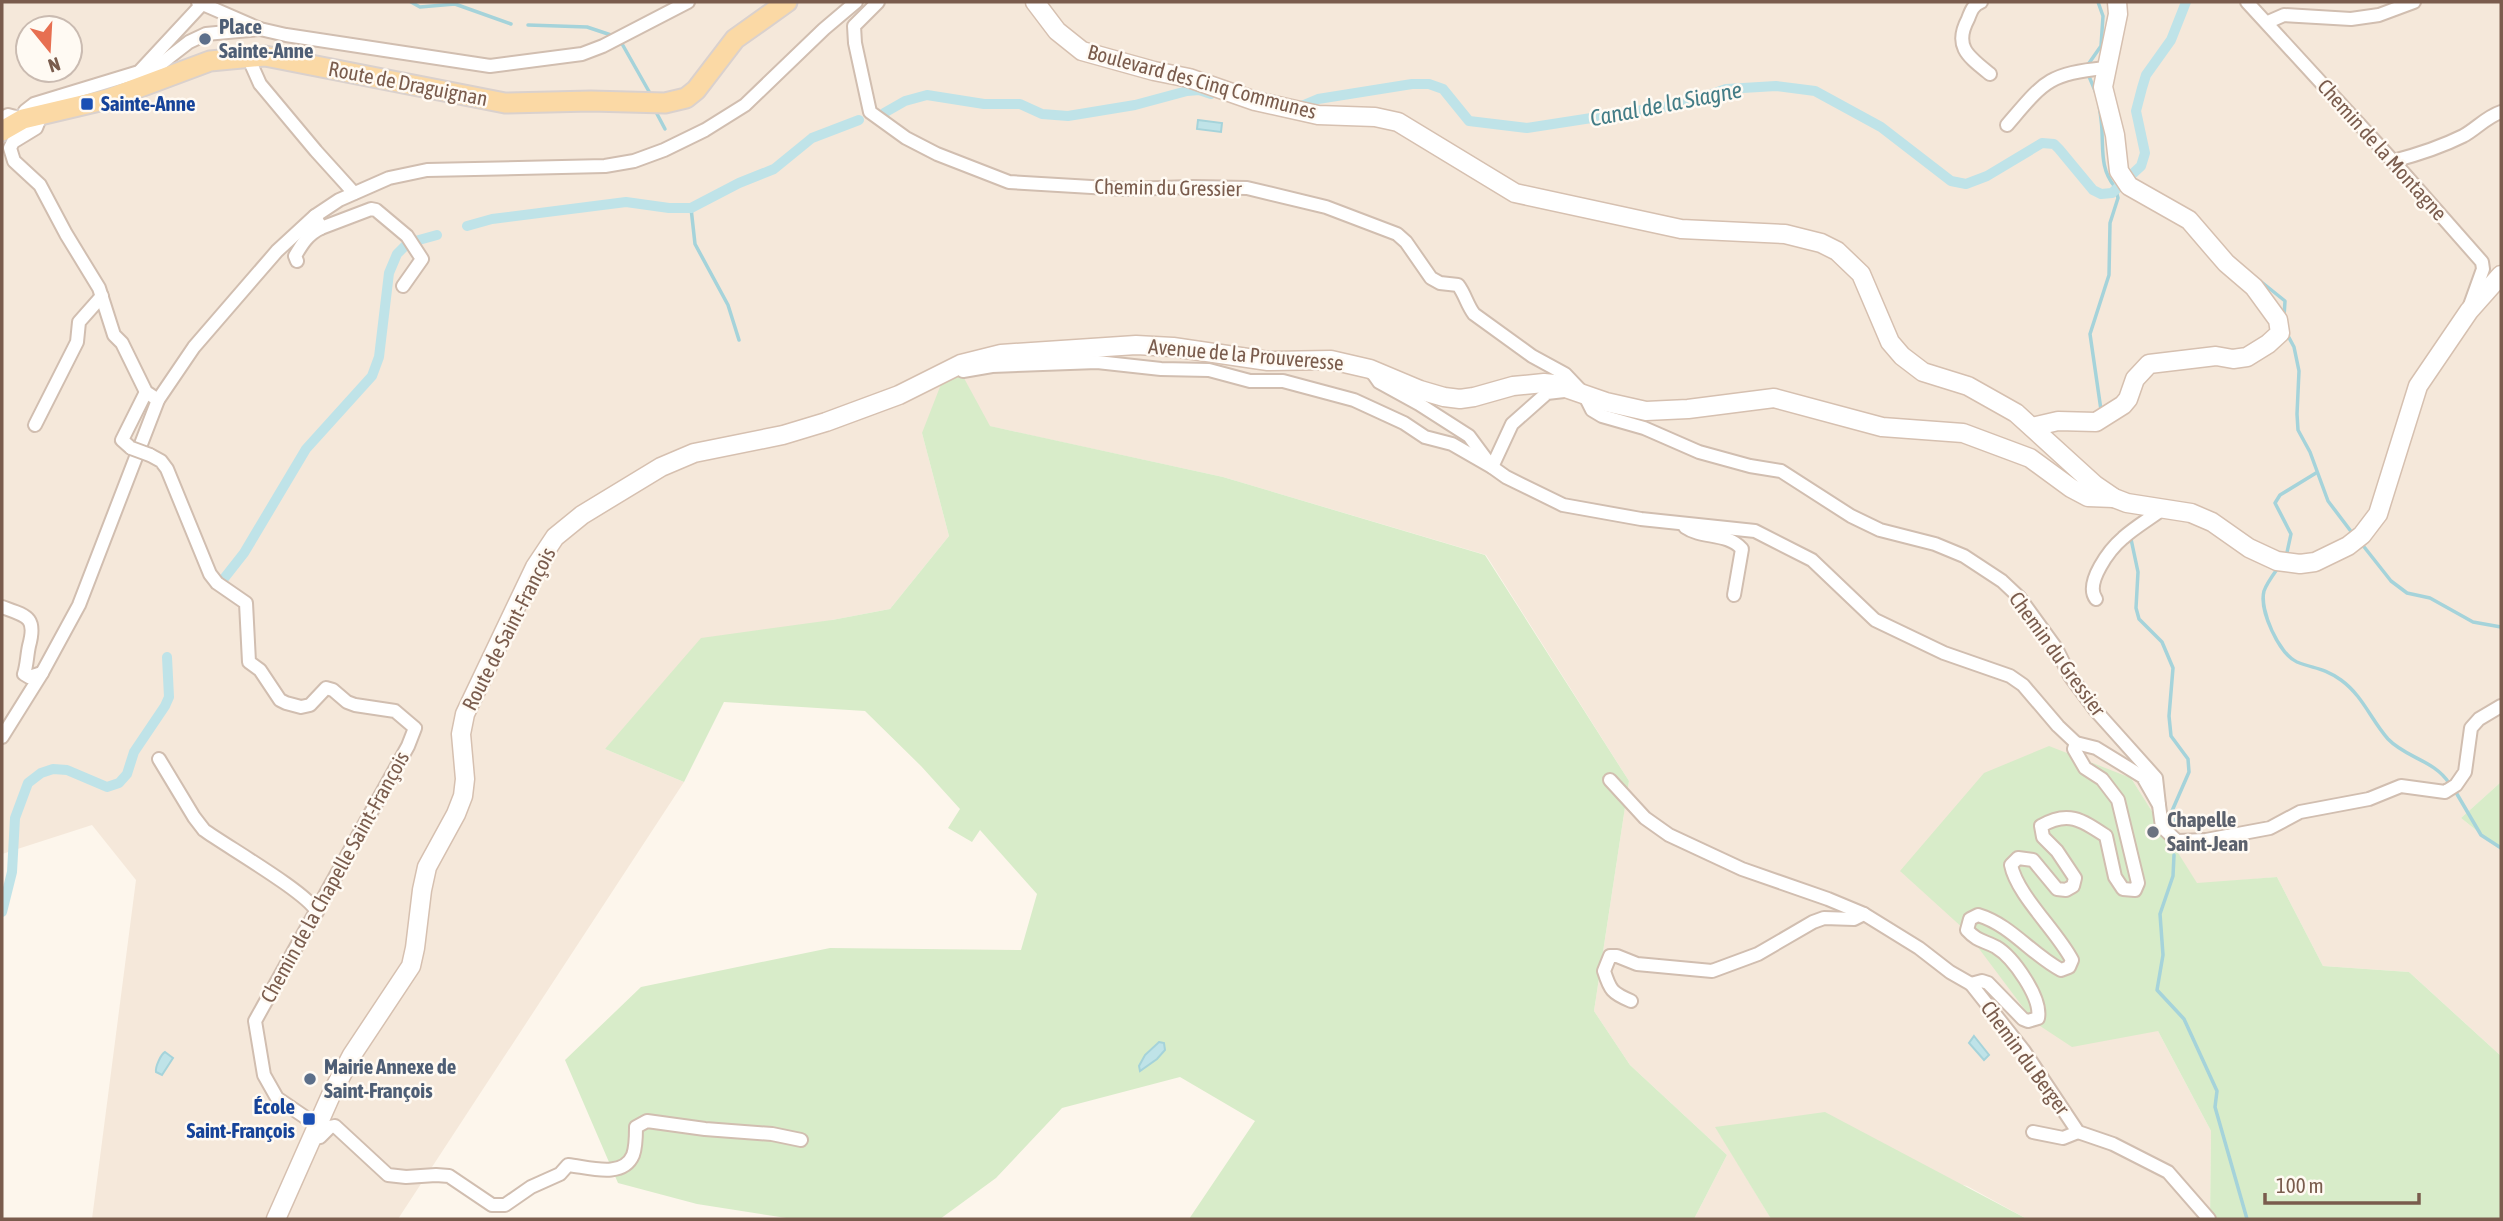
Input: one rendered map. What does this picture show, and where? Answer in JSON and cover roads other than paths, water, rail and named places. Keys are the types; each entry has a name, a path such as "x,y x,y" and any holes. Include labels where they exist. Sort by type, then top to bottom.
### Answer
{"main road":[{"name":"Route de Draguignan","path":"2,131 23,119 108,99 210,61 265,56 505,103 665,103 686,97 696,90 734,39 787,2"},
{"name":"Boulevard des Cinq Communes","path":"1035,2 1057,31 1082,51 1189,78 1255,101 1318,115 1375,117 1398,122 1515,193 1681,229 1785,234 1821,243 1837,251 1861,274 1890,342 1902,356 1923,372 1989,396 2016,413 2095,485 2114,498 2127,503 2191,513 2212,522 2249,548 2277,561 2300,564 2315,562 2348,546 2362,535 2378,514 2418,386 2469,311 2500,278"},
{"path":"2032,428 2058,421 2096,422 2123,405 2136,379 2149,364 2216,356 2233,359 2247,357 2268,345 2280,333 2278,320 2261,296 2226,263 2189,220 2129,186 2119,171 2115,135 2103,87 2118,2"},
{"name":"Avenue de la Prouveresse","path":"937,375 961,364 1001,354 1136,345 1173,347 1268,360 1331,360 1370,369 1420,390 1460,399 1513,386 1544,383 1646,411 1688,409 1774,398 1882,426 1963,433 2030,458 2088,497 2114,498"},
{"name":"Route de Saint-François","path":"276,1219 331,1095 411,966 427,867 463,796 465,779 461,734 465,713 517,609 535,566 555,537 582,515 661,467 694,453 783,435 826,422 899,395 937,375"}],"street":[{"path":"139,72 202,3 260,29 339,44 490,66 582,54 688,2"},
{"path":"2,737 42,673 79,604 158,400 194,347 277,251 354,193 389,178 427,170 605,166 634,161 664,150 745,106 824,29 856,2"},
{"name":"Chemin du Gressier","path":"878,2 854,26 855,43 870,112 906,138 937,154 1009,182 1125,189 1247,188 1326,207 1385,229 1402,237 1431,278 1440,283 1458,285 1474,314 1532,356 1564,374 1592,410 1602,416 1644,428 1699,452 1750,466 1781,471 1851,516 1880,530 1935,544 1964,556 2018,597 2056,648 2070,676 2096,711 2155,778 2159,805"},
{"path":"1981,2 1975,5 1961,30 1962,45 1970,58 1990,74"},
{"name":"Chemin de la Montagne","path":"2247,2 2268,22 2482,262 2483,269 2469,311"},
{"path":"2268,22 2284,15 2351,19 2379,15 2414,2"},
{"path":"2,118 8,115 23,119 25,111 34,104 166,61 189,42 206,34 260,29"},
{"path":"248,57 260,84 354,193"},
{"path":"2007,125 2040,87 2073,71 2105,68"},
{"path":"2393,161 2464,135 2492,115 2501,112"},
{"path":"42,113 36,128 13,142 11,155 18,167 40,185 99,288 114,335 122,343 146,392 158,400"},
{"path":"297,261 295,256 302,243 318,222 376,210 411,242 422,259 403,286"},
{"path":"35,425 77,342 79,322 102,296"},
{"path":"937,375 992,366 1097,362 1161,369 1209,370 1250,381 1283,381 1354,400 1404,423 1425,437 1452,444 1506,477 1563,505 1630,517 1755,531 1812,561 1875,620 1944,653 2010,676 2027,690 2076,743 2096,748 2143,776 2159,805 2162,827 2177,841 2206,840 2270,828 2300,812 2369,799 2401,786 2445,792 2456,785 2465,772 2471,728 2479,719 2501,706"},
{"path":"1370,369 1379,383 1419,404 1469,436 1492,467"},
{"name":"Chemin de la Chapelle Saint-François","path":"146,392 122,440 131,448 161,461 167,469 210,575 246,603 249,662 260,670 280,700 301,707 310,705 326,688 355,705 395,711 415,728 408,746 255,1021 264,1075 277,1098 315,1132"},
{"path":"1492,467 1512,424 1520,416 1547,393 1578,392"},
{"path":"2096,599 2092,594 2092,583 2104,560 2123,538 2164,508"},
{"path":"1679,522 1693,532 1731,539 1742,550 1734,595"},
{"path":"2,607 24,616 31,622 34,633 24,674 29,677 42,673"},
{"name":"Chemin du Berger","path":"2076,743 2074,749 2085,768 2102,779 2118,800 2138,883 2135,890 2123,889 2115,877 2106,836 2082,821 2056,817 2041,826 2043,837 2057,851 2075,878 2073,886 2066,890 2057,890 2033,860 2018,858 2011,865 2013,873 2033,905 2065,947 2071,960 2069,967 2061,970 1993,920 1978,915 1970,919 1967,930 1976,940 1996,947 2011,961 2037,1002 2040,1009 2038,1018 2028,1021 2023,1019 1988,983 1982,981 1971,984 2024,1051 2078,1132 2113,1144 2168,1172 2209,1219"},
{"path":"159,759 204,830 294,890 314,905 317,912"},
{"path":"1610,780 1645,818 1669,835 1742,869 1864,914 1971,984"},
{"path":"1631,1001 1618,996 1609,988 1604,971 1610,956 1637,964 1712,971 1758,954 1813,922 1824,918 1854,919 1864,914"},
{"path":"315,1132 320,1138 334,1126 388,1175 449,1177 492,1205 505,1205 531,1187 560,1174 568,1165 617,1170 628,1163 634,1153 636,1127 646,1121 772,1134 801,1140"},
{"path":"2033,1132 2063,1138 2078,1132"}],"water":[{"path":"1198,120 1222,123 1221,132 1197,129"},
{"path":"1974,1036 1989,1055 1984,1060 1969,1043"},
{"path":"1159,1042 1164,1043 1165,1050 1140,1071 1139,1066 1145,1055"},
{"path":"165,1052 173,1058 162,1075 156,1070"}],"waterway":[{"path":"411,2 420,7 455,4 511,24"},
{"path":"2087,66 2101,46 2103,16 2098,2"},
{"name":"Canal de la Siagne","path":"1299,107 1318,99 1412,84 1429,84 1443,89 1469,121 1527,128 1688,103 1726,89 1776,86 1815,91 1881,127 1951,181 1966,184 1987,176 2042,143 2054,144 2093,190 2101,194 2112,193 2141,166 2145,153 2136,111 2142,88 2146,75 2171,40 2186,2"},
{"path":"528,25 587,27 611,35"},
{"path":"621,42 651,95"},
{"path":"2088,74 2096,93"},
{"name":"Canal de la Siagne","path":"884,113 905,101 927,95 984,104 1020,104 1042,114 1068,116 1135,105 1187,91 1199,90 1211,94"},
{"path":"2099,103 2105,168 2115,187 2122,187"},
{"path":"656,112 665,129"},
{"name":"Canal de la Siagne","path":"467,226 492,219 626,202 691,208 739,183 774,169 812,138 859,120"},
{"path":"2101,410 2090,334 2109,275 2110,223 2118,198 2115,187"},
{"path":"691,208 695,244 728,305 739,340"},
{"name":"Canal de la Siagne","path":"222,581 244,553 306,449 372,376 379,357 389,273 397,254 408,243 437,235"},
{"path":"2249,272 2285,301 2284,317"},
{"path":"2286,332 2294,347 2299,371 2298,430 2310,452 2328,501 2353,534"},
{"path":"2286,557 2291,534 2275,503 2280,495 2316,473"},
{"path":"2131,539 2138,572 2136,608 2139,619 2162,642 2173,668 2169,716 2171,736 2188,759 2189,772 2172,811 2174,823"},
{"path":"2361,543 2391,581 2407,593 2430,598 2473,622 2501,627"},
{"path":"2278,568 2265,588 2263,599 2267,620 2284,650 2297,662 2324,670 2349,686 2388,739 2403,751 2436,769 2449,783"},
{"name":"Canal de la Siagne","path":"2,912 12,872 15,818 28,783 41,773 53,769 67,770 107,787 119,783 127,774 134,752 169,697 167,657"},
{"path":"2454,789 2481,835 2501,848"},
{"path":"2174,855 2173,876 2160,914 2163,955 2157,990 2184,1019 2217,1091 2215,1107 2247,1219"}],"place":[{"name":"Place Sainte-Anne","path":"205,39"},
{"name":"Sainte-Anne","path":"87,104"},
{"name":"Chapelle Saint-Jean","path":"2153,832"},
{"name":"Mairie Annexe de Saint-François","path":"310,1079"},
{"name":"École Saint-François","path":"309,1119"}]}
